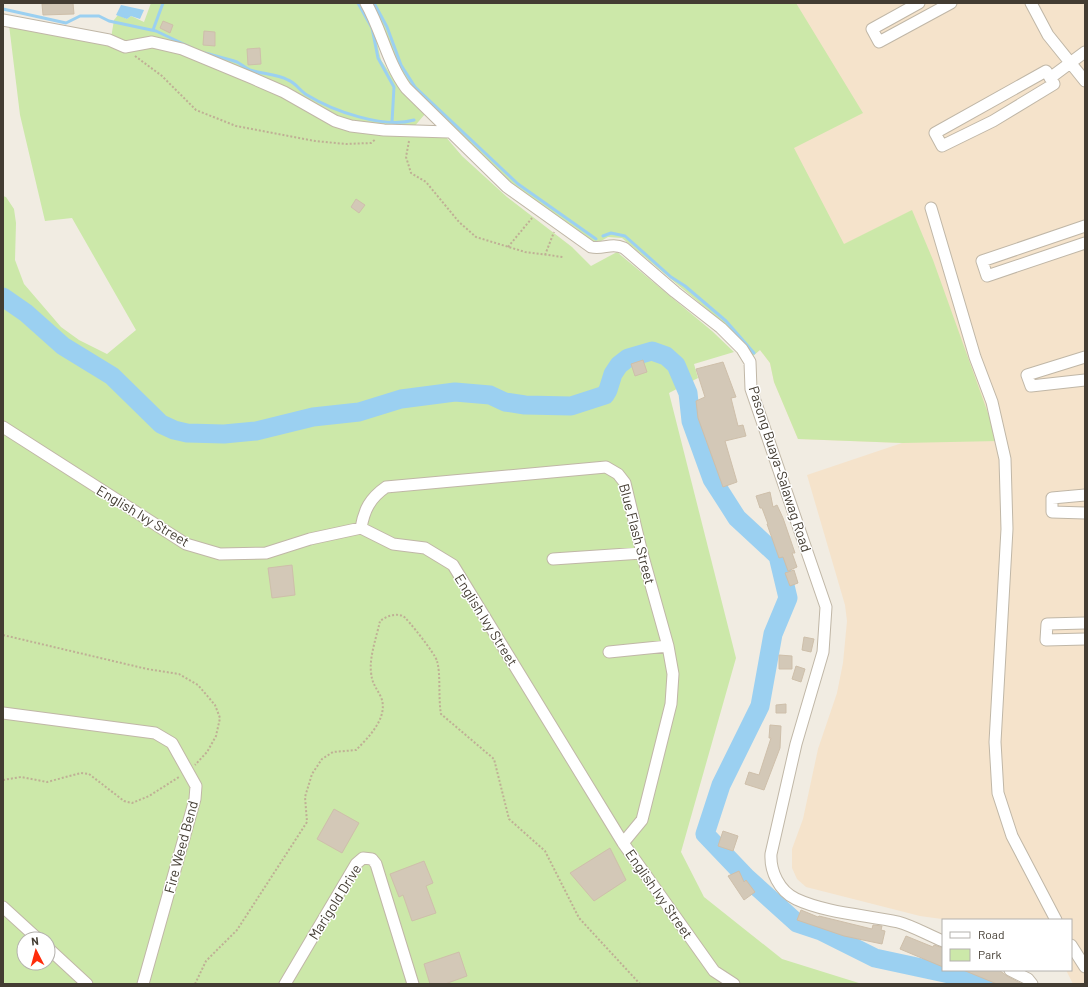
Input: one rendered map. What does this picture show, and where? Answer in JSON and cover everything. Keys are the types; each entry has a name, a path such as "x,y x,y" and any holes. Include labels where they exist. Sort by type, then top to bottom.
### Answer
{"street":[{"name":"Pasong Buaya-Salawag Road","path":"366,3 379,29 391,63 399,78 417,101 507,187 537,210 591,247 596,249 614,244 624,248 668,287 721,328 742,349 750,362 751,389 826,607 823,652 796,744 770,864 776,880 795,898 815,906 899,923 942,941"},
{"path":"919,3 872,29 879,42 951,3"},
{"path":"1031,3 1048,35 1085,81"},
{"path":"3,20 109,40 125,47 152,42 182,49 284,92 335,121 351,126 384,130 450,132"},
{"path":"1050,78 1085,50 1082,44 1085,43"},
{"path":"1046,72 1050,78 1054,84 993,121 942,146 935,133 1046,72"},
{"path":"931,208 975,357 992,402 1005,459 1007,529 995,742 998,793 1012,836 1055,919"},
{"path":"1085,226 982,261 987,276 1085,243"},
{"path":"1085,357 1027,375 1030,386 1085,380"},
{"name":"English Ivy Street","path":"3,427 186,544 220,554 266,553 310,539 361,528 393,544 425,548 453,566 623,843 714,971 734,984"},
{"name":"Blue Flash Street","path":"361,528 363,516 374,495 386,487 606,467 618,474 625,483 642,553 668,646 673,674 671,704 642,820 623,843"},
{"path":"1085,495 1052,498 1052,512 1085,513"},
{"path":"553,559 642,553"},
{"path":"1085,623 1047,624 1046,640 1085,639"},
{"path":"609,652 668,646"},
{"name":"Fire Weed Bend","path":"3,713 155,733 172,743 189,771 196,786 195,799 143,984"},
{"name":"Marigold Drive","path":"285,984 356,864 363,858 372,859 376,864 413,984"},
{"path":"3,907 29,931"},
{"path":"1072,947 1085,967"},
{"path":"56,955 87,984"},
{"path":"1012,971 1028,979 1032,984"}],"path":[{"path":"125,47 162,76 196,110 236,126 315,141 346,144 371,143 384,130"},
{"path":"404,131 409,142 406,157 411,173 426,182 469,232 484,240 508,248 562,257"},
{"path":"508,248 537,210"},
{"path":"545,255 557,224"},
{"path":"196,984 206,961 237,930 307,822 305,797 312,774 322,759 333,752 356,750 378,722 383,708 381,698 372,684 370,670 380,621 388,616 397,615 405,617 427,643 437,660 441,714 494,759 510,818 545,851 579,918 640,984"}],"shaded area":[{"path":"395,3 1085,3 1085,984 1073,984 1066,971 1072,971 1072,919 942,919 920,916 806,887 797,879 792,868 792,849 803,819 818,749 837,693 843,663 847,621 845,605 807,475 902,443 798,439 774,382 770,363 757,346"}],"green space":[{"path":"151,3 361,3 372,22 381,60 403,93 425,114 413,128 358,122 339,118 194,52 128,43 111,38 114,20 118,15 127,19 131,16 144,22"},
{"path":"370,3 796,3 863,113 794,148 844,244 912,210 933,260 998,441 903,443 798,439 774,382 770,363 760,350 753,356 727,326 622,238 608,237 596,244 515,187 439,115 401,75"},
{"path":"9,25 92,41 121,50 157,46 174,50 268,88 322,118 445,136 462,156 507,197 572,247 591,266 617,252 712,331 734,352 694,364 698,378 669,393 736,658 681,852 704,897 782,959 862,984 3,984 3,196 6,197 14,209 16,223 15,260 24,284 61,327 79,340 107,354 136,330 72,218 45,221 20,115"}],"water":[{"path":"121,5 144,10 140,19 131,16 127,19 116,15"}],"building":[{"path":"73,3 74,14 43,15 42,4"},
{"path":"163,21 173,25 170,33 160,28"},
{"path":"204,31 215,32 215,46 203,45"},
{"path":"260,48 261,64 248,65 247,49"},
{"path":"356,199 365,205 359,213 351,207"},
{"path":"643,360 647,372 635,376 631,364"},
{"path":"723,362 736,397 731,398 738,426 743,425 746,436 725,441 737,482 723,487 698,418 696,401 705,397 696,369"},
{"path":"770,492 773,507 777,505 795,553 792,553 797,567 788,571 783,557 779,558 768,524 756,496"},
{"path":"292,565 295,595 272,598 268,568"},
{"path":"794,570 798,583 790,586 785,573"},
{"path":"804,637 814,639 811,652 802,650"},
{"path":"779,655 792,656 792,669 779,669"},
{"path":"796,666 805,669 801,682 792,679"},
{"path":"786,704 786,713 776,713 776,705"},
{"path":"770,725 781,726 780,748 764,790 745,784 749,772 759,775 771,738 769,738"},
{"path":"334,809 359,823 342,853 317,839"},
{"path":"723,831 738,836 733,851 718,846"},
{"path":"610,848 626,880 594,901 570,873"},
{"path":"424,861 433,883 426,886 436,913 412,921 403,895 399,897 390,874"},
{"path":"739,871 744,882 746,880 755,892 744,900 728,876"},
{"path":"801,910 818,917 872,929 873,925 882,926 881,930 885,931 882,944 844,936 797,920"},
{"path":"906,936 933,947 934,945 942,948 942,967 900,949"},
{"path":"459,952 467,976 445,984 430,984 424,964"},
{"path":"965,971 1000,971 1022,984 997,984"}],"waterway":[{"path":"153,30 163,3"},
{"path":"358,3 372,28 378,58 394,87 392,122"},
{"path":"374,3 387,27 401,65 415,87 518,184 596,239"},
{"path":"3,9 66,23 80,16 99,16 109,21 156,31 192,48"},
{"path":"205,53 237,62 250,70 284,78 291,81 307,95 318,101 330,107 359,117 388,122 414,120"},
{"path":"603,236 611,233 625,236 671,277 685,286 726,321 754,353"},
{"path":"3,297 26,313 63,346 112,376 161,424 174,430 187,433 224,434 256,431 313,417 359,412 401,399 455,392 490,395 505,402 525,405 571,406 605,395 613,374 619,365 628,358 652,351 666,356 676,365 688,393 691,421 712,479 737,518 778,556 788,598 773,634 760,706 721,785 705,834 746,877 797,923 821,931 875,958 996,984"}]}
